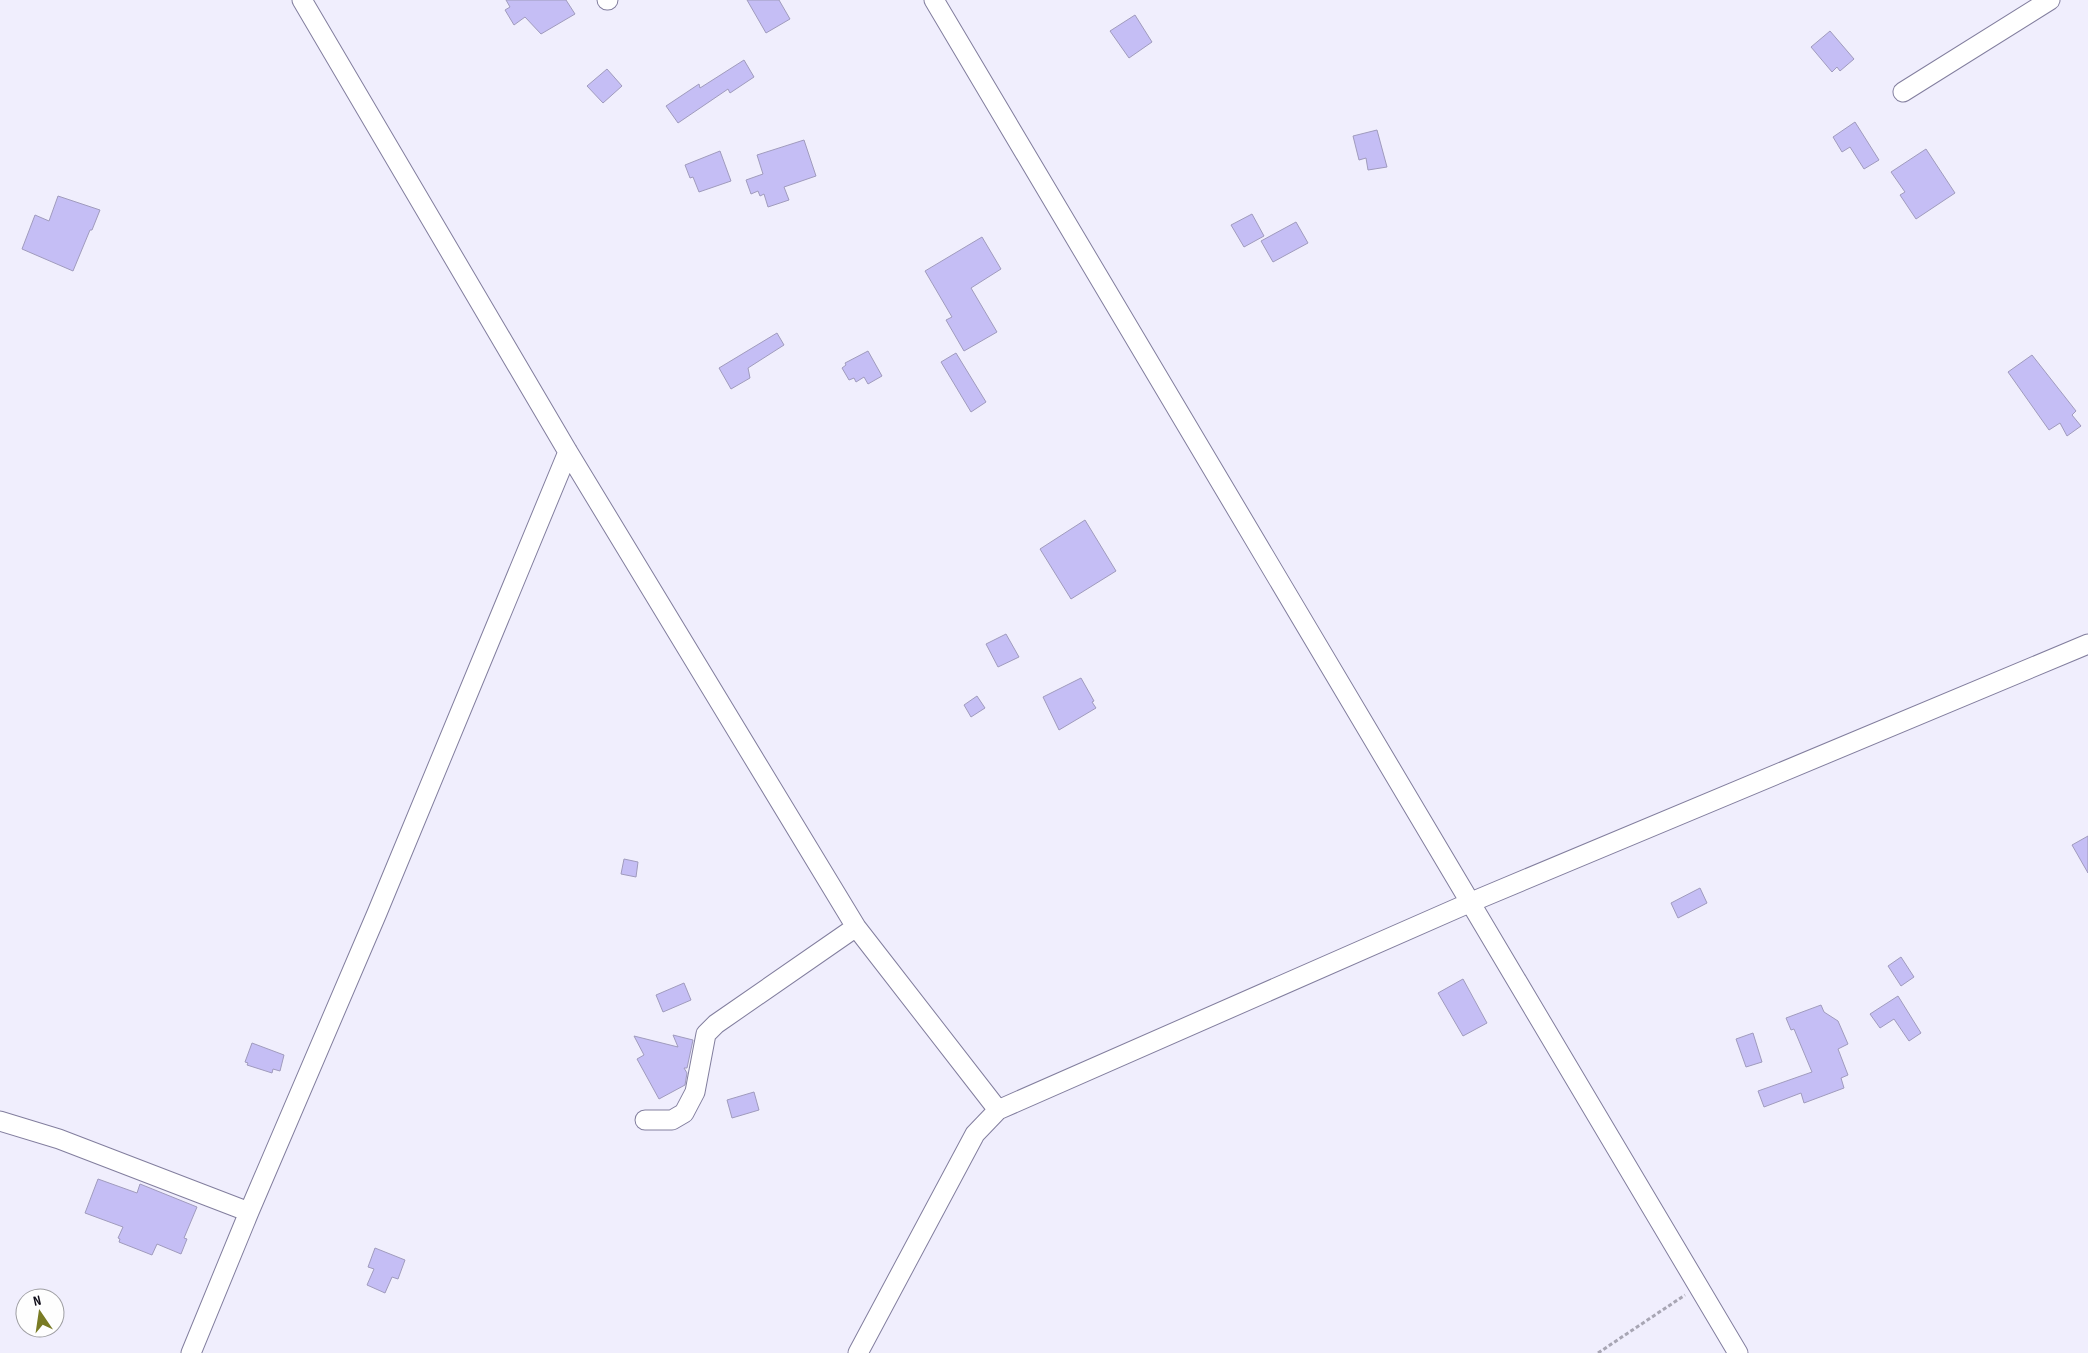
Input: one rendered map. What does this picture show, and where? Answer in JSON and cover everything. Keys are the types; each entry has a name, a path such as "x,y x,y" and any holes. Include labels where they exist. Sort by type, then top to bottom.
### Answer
{"street":[{"path":"302,0 568,452 856,926 998,1110"},
{"path":"934,0 1738,1353"},
{"path":"1903,92 2050,0"},
{"path":"191,1353 377,913 568,452"},
{"path":"858,1353 975,1134 998,1110 1469,903 2088,644"},
{"path":"645,1120 672,1120 684,1113 695,1092 706,1034 716,1024 856,926"},
{"path":"0,1121 59,1139 249,1212"}],"path":[{"path":"1598,1353 1698,1287"}],"building":[{"path":"506,0 566,0 575,14 541,34 525,17 514,25 505,10 510,7"},
{"path":"747,0 779,0 790,19 766,33"},
{"path":"1135,15 1152,42 1129,58 1110,31"},
{"path":"1830,31 1854,59 1840,71 1837,67 1832,72 1811,47"},
{"path":"744,60 754,77 730,93 728,89 678,123 666,106 699,84 700,88"},
{"path":"607,69 622,86 603,103 587,86"},
{"path":"1855,122 1879,160 1864,169 1850,147 1842,152 1833,137"},
{"path":"1377,130 1387,167 1368,170 1366,158 1359,160 1353,136"},
{"path":"804,140 816,176 784,187 789,200 768,207 764,194 760,196 758,191 751,194 746,180 763,174 757,155"},
{"path":"1926,149 1955,193 1916,219 1900,195 1905,192 1891,172"},
{"path":"720,151 731,181 699,192 693,177 690,178 685,165"},
{"path":"58,196 100,210 73,271 22,249 35,215 49,221"},
{"path":"1252,214 1264,236 1244,247 1231,225"},
{"path":"1296,222 1308,243 1273,262 1261,241"},
{"path":"982,237 1001,269 971,288 997,332 964,351 946,320 952,317 925,271"},
{"path":"777,333 784,345 748,368 750,378 731,389 719,368"},
{"path":"868,351 882,376 868,384 864,377 856,382 854,378 849,380 842,368 846,365 845,363"},
{"path":"956,353 986,402 971,412 941,362"},
{"path":"2032,355 2076,411 2072,415 2081,426 2067,436 2060,423 2049,430 2008,372"},
{"path":"1085,520 1116,571 1071,599 1040,549"},
{"path":"1006,634 1019,657 998,667 986,644"},
{"path":"1081,678 1096,708 1059,730 1043,697"},
{"path":"977,696 985,708 971,717 964,705"},
{"path":"2088,836 2088,873 2072,845"},
{"path":"624,859 638,862 636,877 621,874"},
{"path":"1700,888 1707,903 1678,918 1671,903"},
{"path":"1901,957 1914,977 1901,986 1888,966"},
{"path":"1463,979 1487,1023 1463,1036 1438,993"},
{"path":"684,983 691,1000 663,1012 656,995"},
{"path":"1898,996 1921,1033 1909,1041 1894,1019 1880,1028 1870,1014"},
{"path":"1821,1005 1824,1012 1838,1021 1848,1044 1838,1049 1848,1075 1841,1078 1844,1088 1804,1103 1801,1093 1764,1107 1758,1091 1812,1072 1794,1029 1791,1030 1786,1018"},
{"path":"1753,1033 1762,1062 1746,1067 1736,1039"},
{"path":"673,1035 693,1040 687,1068 684,1068 687,1073 685,1085 659,1099 637,1059 644,1055 634,1036 678,1047"},
{"path":"252,1043 284,1055 280,1071 273,1069 272,1073 247,1065 248,1063 245,1062"},
{"path":"754,1092 759,1110 732,1118 727,1100"},
{"path":"98,1179 137,1193 140,1184 197,1207 184,1238 187,1239 181,1254 157,1244 152,1255 119,1242 120,1239 118,1238 123,1227 85,1213"},
{"path":"375,1248 405,1260 398,1279 392,1277 385,1293 367,1285 374,1269 368,1267"}]}
